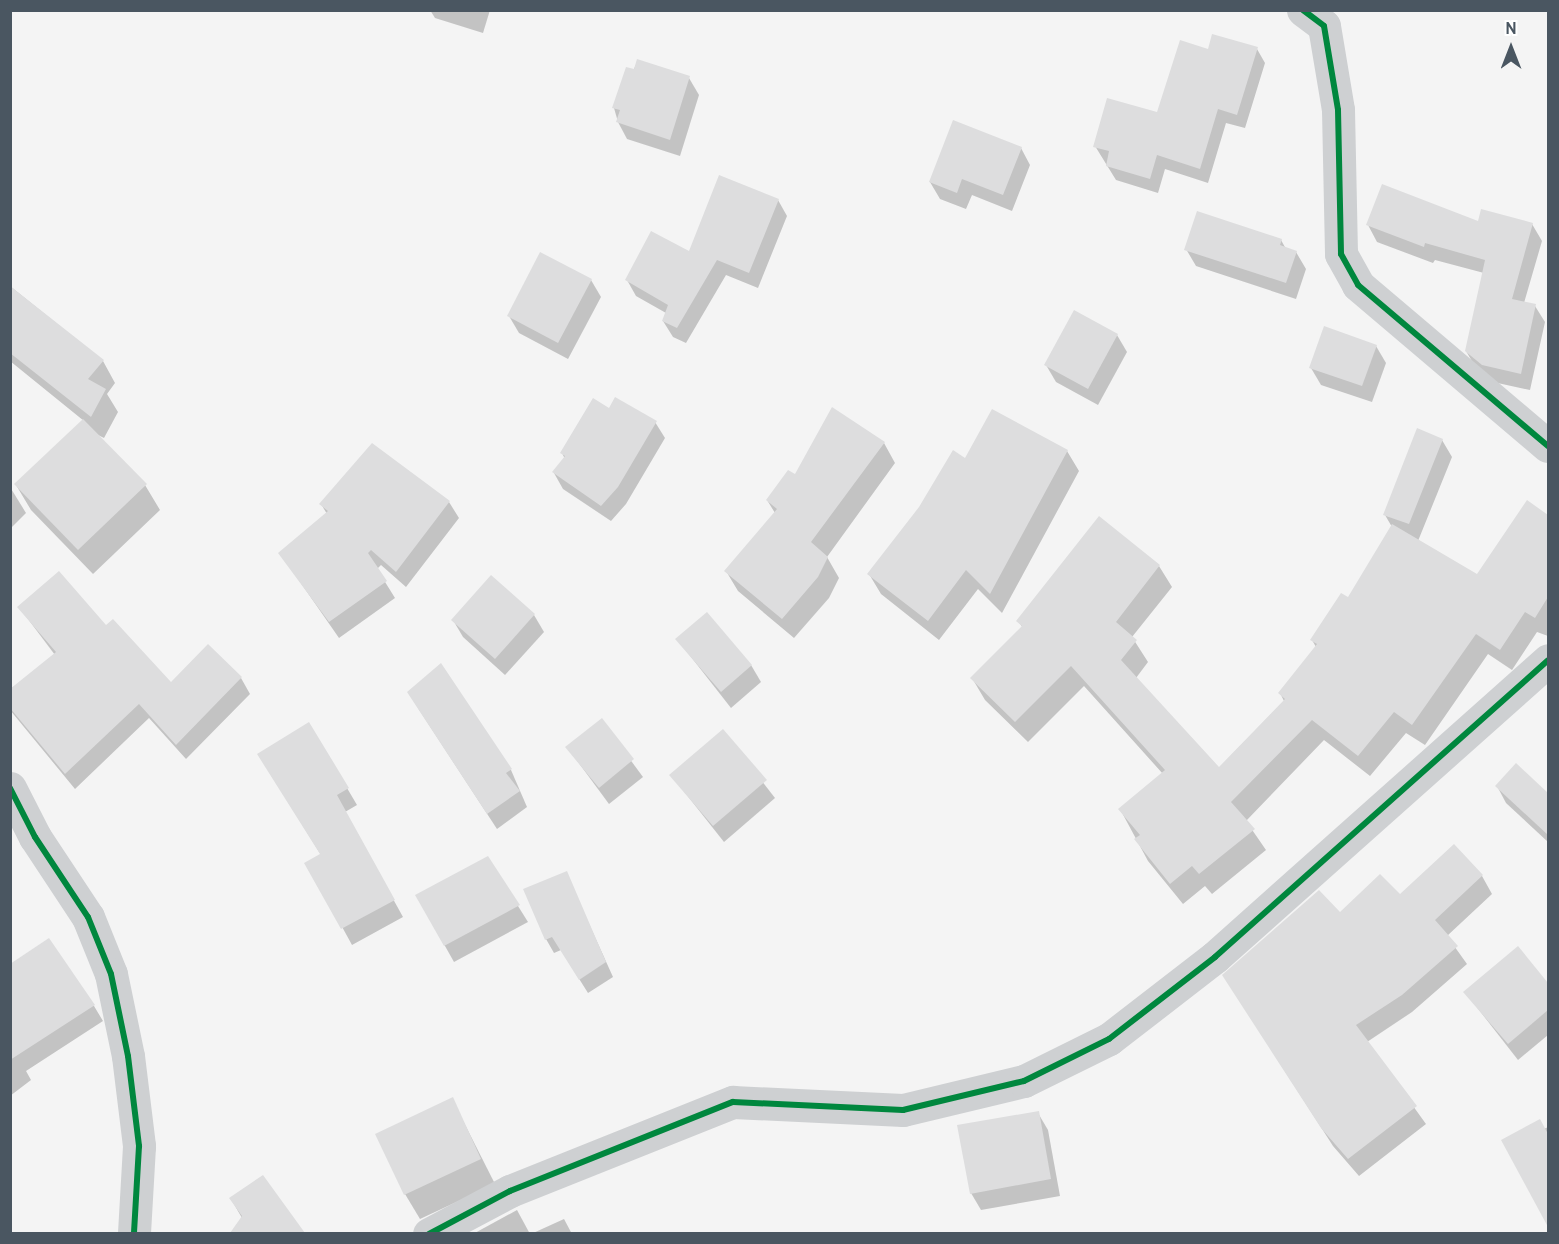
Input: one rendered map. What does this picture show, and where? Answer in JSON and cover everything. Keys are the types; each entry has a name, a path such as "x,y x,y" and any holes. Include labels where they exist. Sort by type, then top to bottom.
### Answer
{"street":[{"path":"1303,10 1324,26 1338,110 1341,254 1358,285 1548,446"},
{"path":"429,1233 510,1191 733,1102 903,1110 1024,1081 1109,1039 1215,957 1548,660"},
{"path":"14,807 88,917 111,974 128,1056 139,1146 134,1233"}],"building":[{"path":"1212,34 1258,47 1237,115 1218,109 1200,169 1157,155 1150,179 1106,166 1109,151 1093,147 1107,98 1157,112 1180,40 1208,49"},
{"path":"637,59 690,76 670,140 616,122 620,110 612,108 626,67 634,69"},
{"path":"953,120 1022,147 1003,195 962,179 957,193 929,182"},
{"path":"719,175 779,199 749,273 717,260 677,328 662,321 668,305 625,280 651,231 689,251"},
{"path":"1382,184 1478,221 1481,209 1533,223 1512,299 1536,304 1521,374 1482,365 1465,351 1485,260 1425,243 1424,247 1366,225"},
{"path":"1197,211 1282,239 1280,245 1297,251 1286,283 1184,250"},
{"path":"540,252 592,279 558,343 507,316"},
{"path":"10,286 104,360 88,379 106,389 91,417 10,353"},
{"path":"1074,310 1118,334 1088,389 1044,365"},
{"path":"1324,326 1377,345 1362,386 1309,368"},
{"path":"615,397 657,421 618,487 601,506 552,472 565,456 560,453 593,398 609,408"},
{"path":"832,407 885,442 811,542 828,557 818,577 782,619 724,571 777,509 766,500 788,470 795,474"},
{"path":"992,409 1068,450 990,594 966,570 928,621 867,574 919,507 953,450 965,458"},
{"path":"83,419 147,484 78,550 14,484"},
{"path":"1417,428 1443,439 1409,524 1383,515"},
{"path":"372,443 450,501 396,572 371,550 368,553 387,581 329,622 278,553 328,511 319,504"},
{"path":"1527,500 1548,515 1548,597 1535,618 1525,612 1500,650 1476,634 1412,725 1394,712 1358,756 1312,720 1231,802 1255,829 1199,874 1192,866 1170,884 1134,839 1140,835 1118,809 1165,770 1071,666 1015,722 970,678 1022,626 1016,621 1099,516 1160,565 1116,622 1137,640 1121,660 1219,767 1285,699 1278,693 1317,644 1310,640 1341,593 1348,597 1392,524 1477,574"},
{"path":"59,571 106,625 113,619 171,682 208,644 242,677 176,745 139,704 65,774 10,708 10,689 56,652 17,607"},
{"path":"491,575 535,614 495,659 451,620"},
{"path":"707,612 752,665 721,692 675,639"},
{"path":"441,663 512,769 506,773 520,791 487,814 407,692"},
{"path":"602,718 634,759 599,788 565,747"},
{"path":"309,722 349,788 337,795 395,900 341,929 304,863 320,854 257,754"},
{"path":"723,729 767,780 713,826 669,775"},
{"path":"1516,763 1548,793 1548,835 1495,786"},
{"path":"1454,844 1483,875 1435,920 1458,946 1402,995 1356,1025 1417,1106 1348,1159 1321,1128 1222,975 1319,890 1340,912 1380,874 1400,894"},
{"path":"488,856 520,905 444,946 415,895"},
{"path":"567,871 606,962 579,980 552,937 545,940 523,889"},
{"path":"49,938 95,1005 10,1060 10,964"},
{"path":"1518,946 1548,983 1548,1010 1508,1044 1463,992"},
{"path":"453,1097 481,1159 404,1195 375,1134"},
{"path":"1039,1111 1051,1179 970,1194 957,1125"},
{"path":"1540,1119 1548,1134 1548,1227 1501,1140"},
{"path":"263,1175 305,1233 230,1233 242,1216 229,1198"}],"cycle path":[{"path":"1303,10 1324,26 1338,110 1341,254 1358,285 1548,446"},
{"path":"429,1234 510,1191 733,1102 903,1110 1024,1081 1109,1039 1215,957 1548,660"},
{"path":"10,788 35,837 88,917 111,974 128,1056 139,1146 134,1234"}]}
